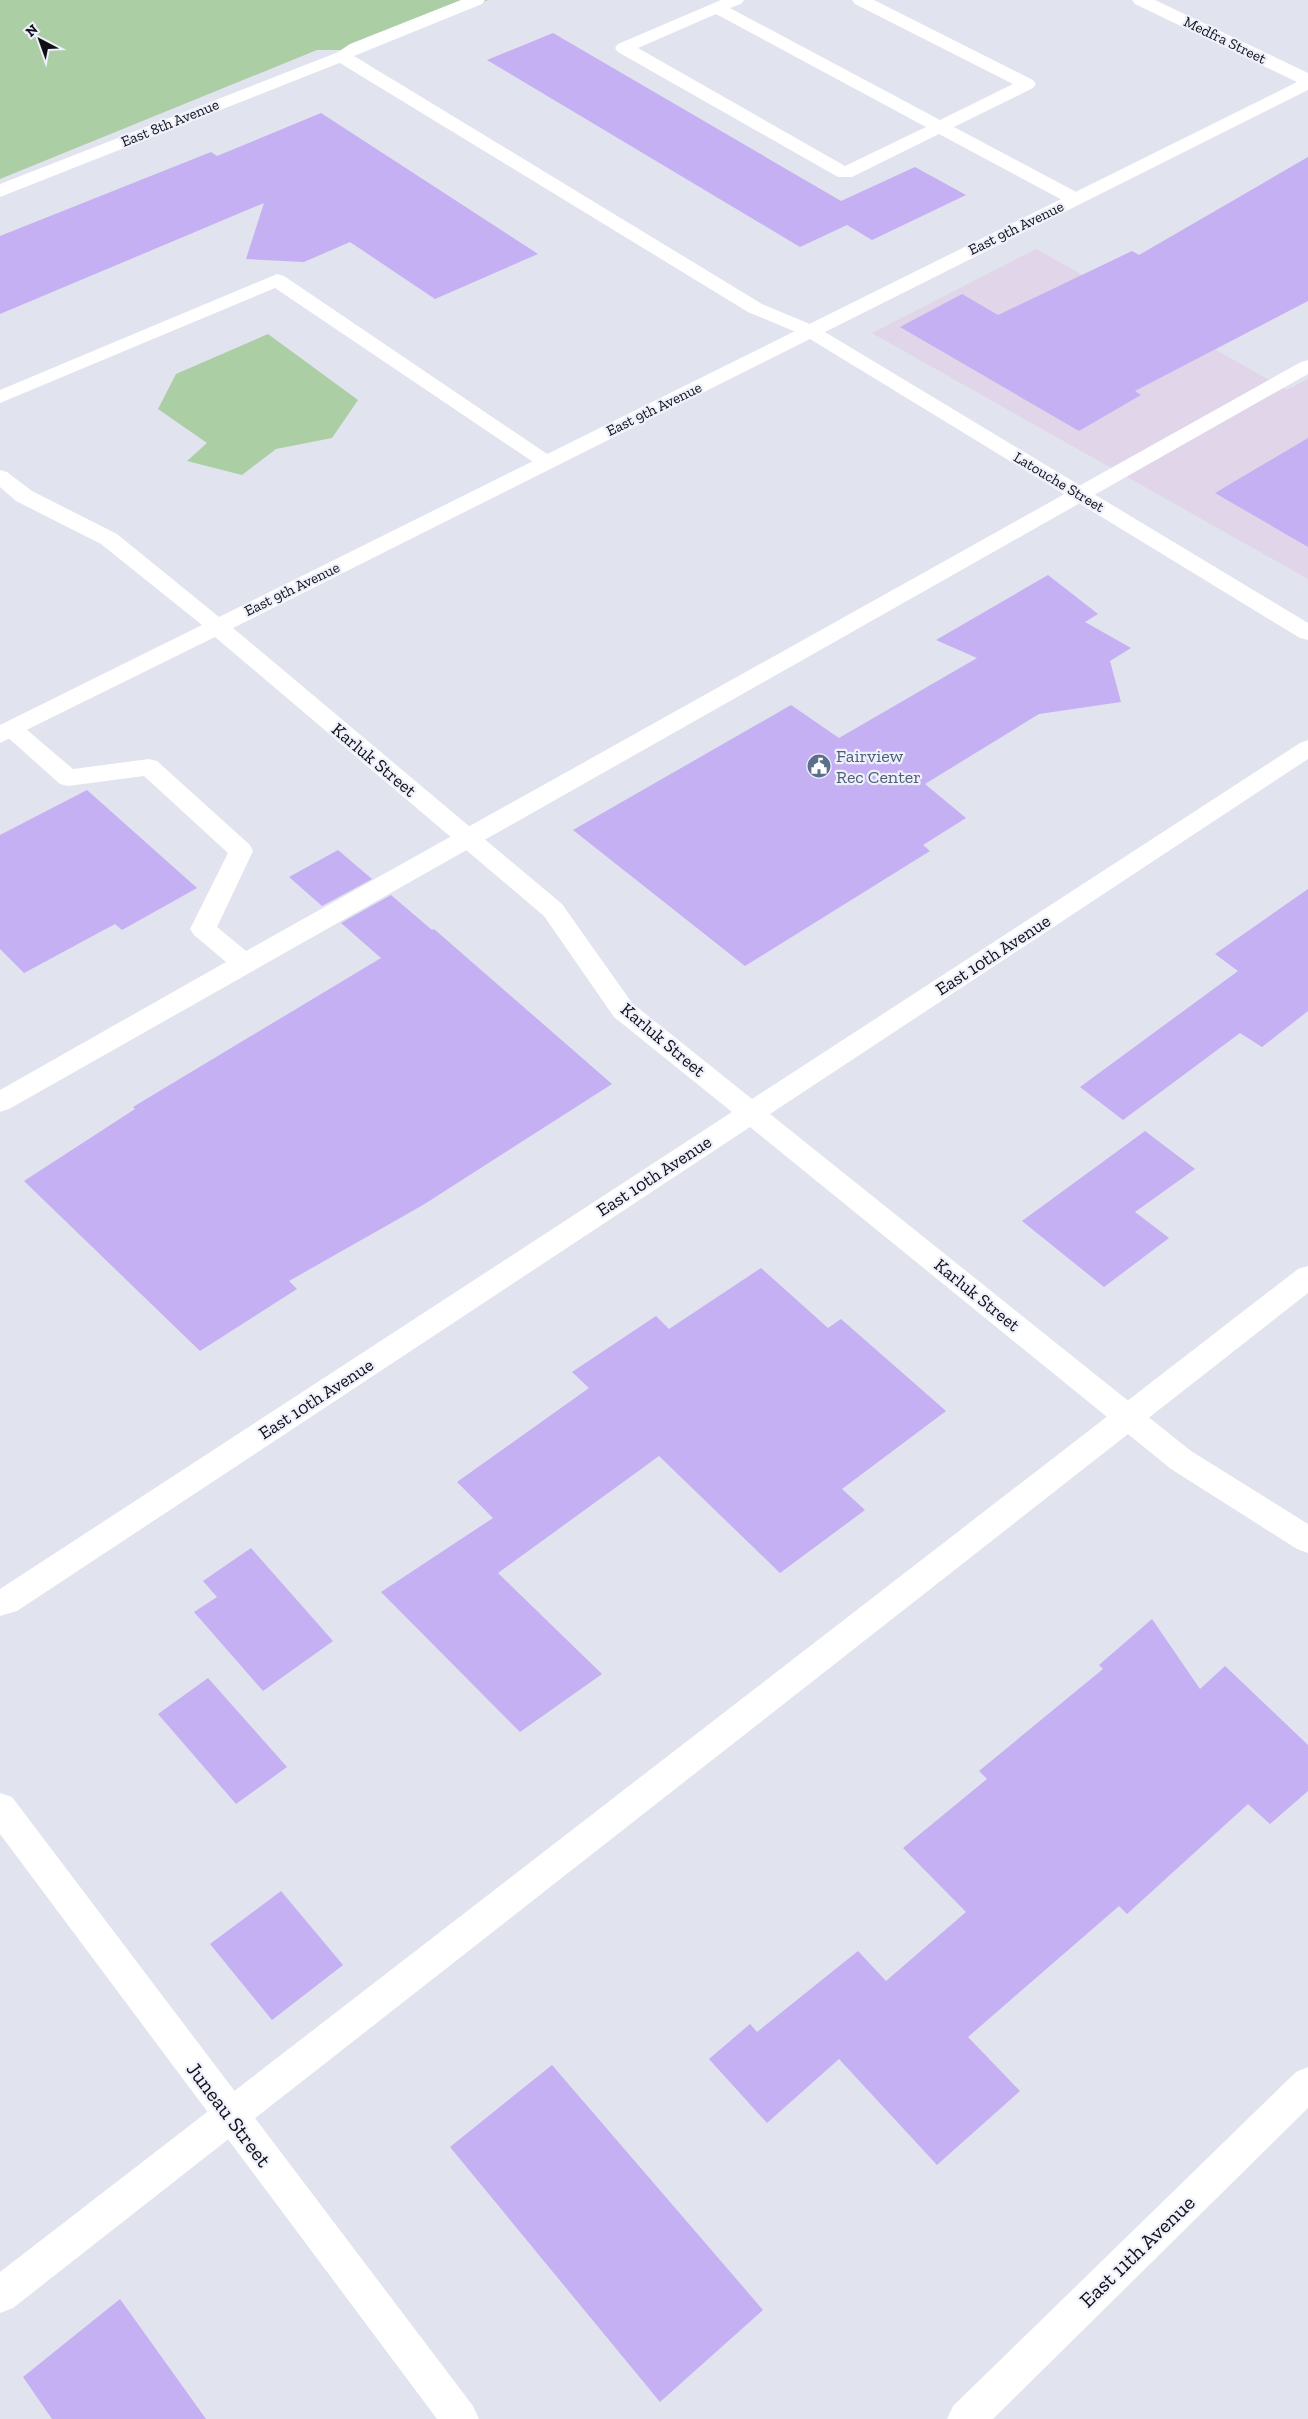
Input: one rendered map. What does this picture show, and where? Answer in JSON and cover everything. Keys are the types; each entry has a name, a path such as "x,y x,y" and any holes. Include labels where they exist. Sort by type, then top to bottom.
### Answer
{"street":[{"name":"East 8th Avenue","path":"0,191 341,56 476,0"},
{"path":"735,0 624,48 844,173 1027,84 861,0"},
{"name":"Medfra Street","path":"1141,0 1308,81"},
{"path":"717,8 1075,198"},
{"name":"Latouche Street","path":"341,56 755,308 810,331 1308,633"},
{"name":"East 9th Avenue","path":"6,732 1308,81"},
{"path":"0,397 277,280 546,462"},
{"path":"0,1102 1308,366"},
{"name":"Karluk Street","path":"0,476 24,496 109,539 553,910 623,1010 1181,1460 1308,1540"},
{"path":"6,732 68,778 148,768 241,851 203,929 244,963"},
{"name":"East 10th Avenue","path":"0,1603 14,1597 1308,748"},
{"path":"0,2295 1308,1277"},
{"name":"Juneau Street","path":"0,1808 460,2419"},
{"name":"East 11th Avenue","path":"966,2419 1308,2084"}],"shaded area":[{"path":"1036,249 1287,390 1308,379 1308,579 872,333"}],"green space":[{"path":"0,0 488,0 361,50 317,50 0,179"},
{"path":"268,334 358,400 332,438 276,449 242,475 187,461 207,443 158,409 176,374"}],"building":[{"path":"553,33 841,201 915,167 966,195 872,240 847,225 800,247 487,60"},
{"path":"321,113 538,254 435,299 350,242 304,262 246,259 264,203 0,314 0,236 211,152 217,156"},
{"path":"1308,157 1308,301 1135,391 1141,395 1079,431 900,327 962,294 998,315 1132,251 1139,255"},
{"path":"1308,438 1308,547 1215,493"},
{"name":"Fairview Rec Center","path":"1048,575 1098,614 1085,622 1131,648 1110,661 1121,702 1039,714 925,784 966,818 923,845 930,851 745,966 573,830 791,705 839,738 977,658 936,640"},
{"path":"87,790 197,888 122,930 115,924 24,973 0,949 0,835"},
{"path":"338,850 372,879 322,906 289,877"},
{"path":"1308,889 1308,1011 1262,1047 1240,1033 1123,1120 1080,1087 1238,971 1215,954"},
{"path":"391,895 432,930 434,929 612,1084 423,1205 289,1281 297,1289 200,1351 24,1181 135,1109 133,1107 381,958 341,923"},
{"path":"1145,1131 1195,1169 1135,1212 1169,1238 1104,1287 1022,1221"},
{"path":"761,1268 828,1328 841,1319 946,1411 842,1489 865,1510 780,1573 659,1456 498,1573 602,1674 520,1732 381,1592 493,1518 457,1482 589,1388 572,1372 656,1316 669,1329"},
{"path":"251,1548 333,1641 263,1691 194,1612 217,1597 203,1581"},
{"path":"1152,1619 1200,1689 1225,1666 1308,1745 1308,1791 1270,1824 1248,1804 1127,1914 1119,1906 968,2037 1020,2091 937,2165 839,2059 767,2123 709,2059 750,2024 757,2032 858,1951 886,1981 966,1912 903,1848 987,1779 979,1771 1103,1669 1099,1665"},
{"path":"208,1678 287,1767 236,1804 158,1714"},
{"path":"281,1891 343,1965 272,2020 210,1944"},
{"path":"552,2065 763,2310 660,2402 450,2147"},
{"path":"120,2299 206,2419 52,2419 23,2377"}],"place":[{"name":"Fairview Rec Center","path":"819,766"}]}
